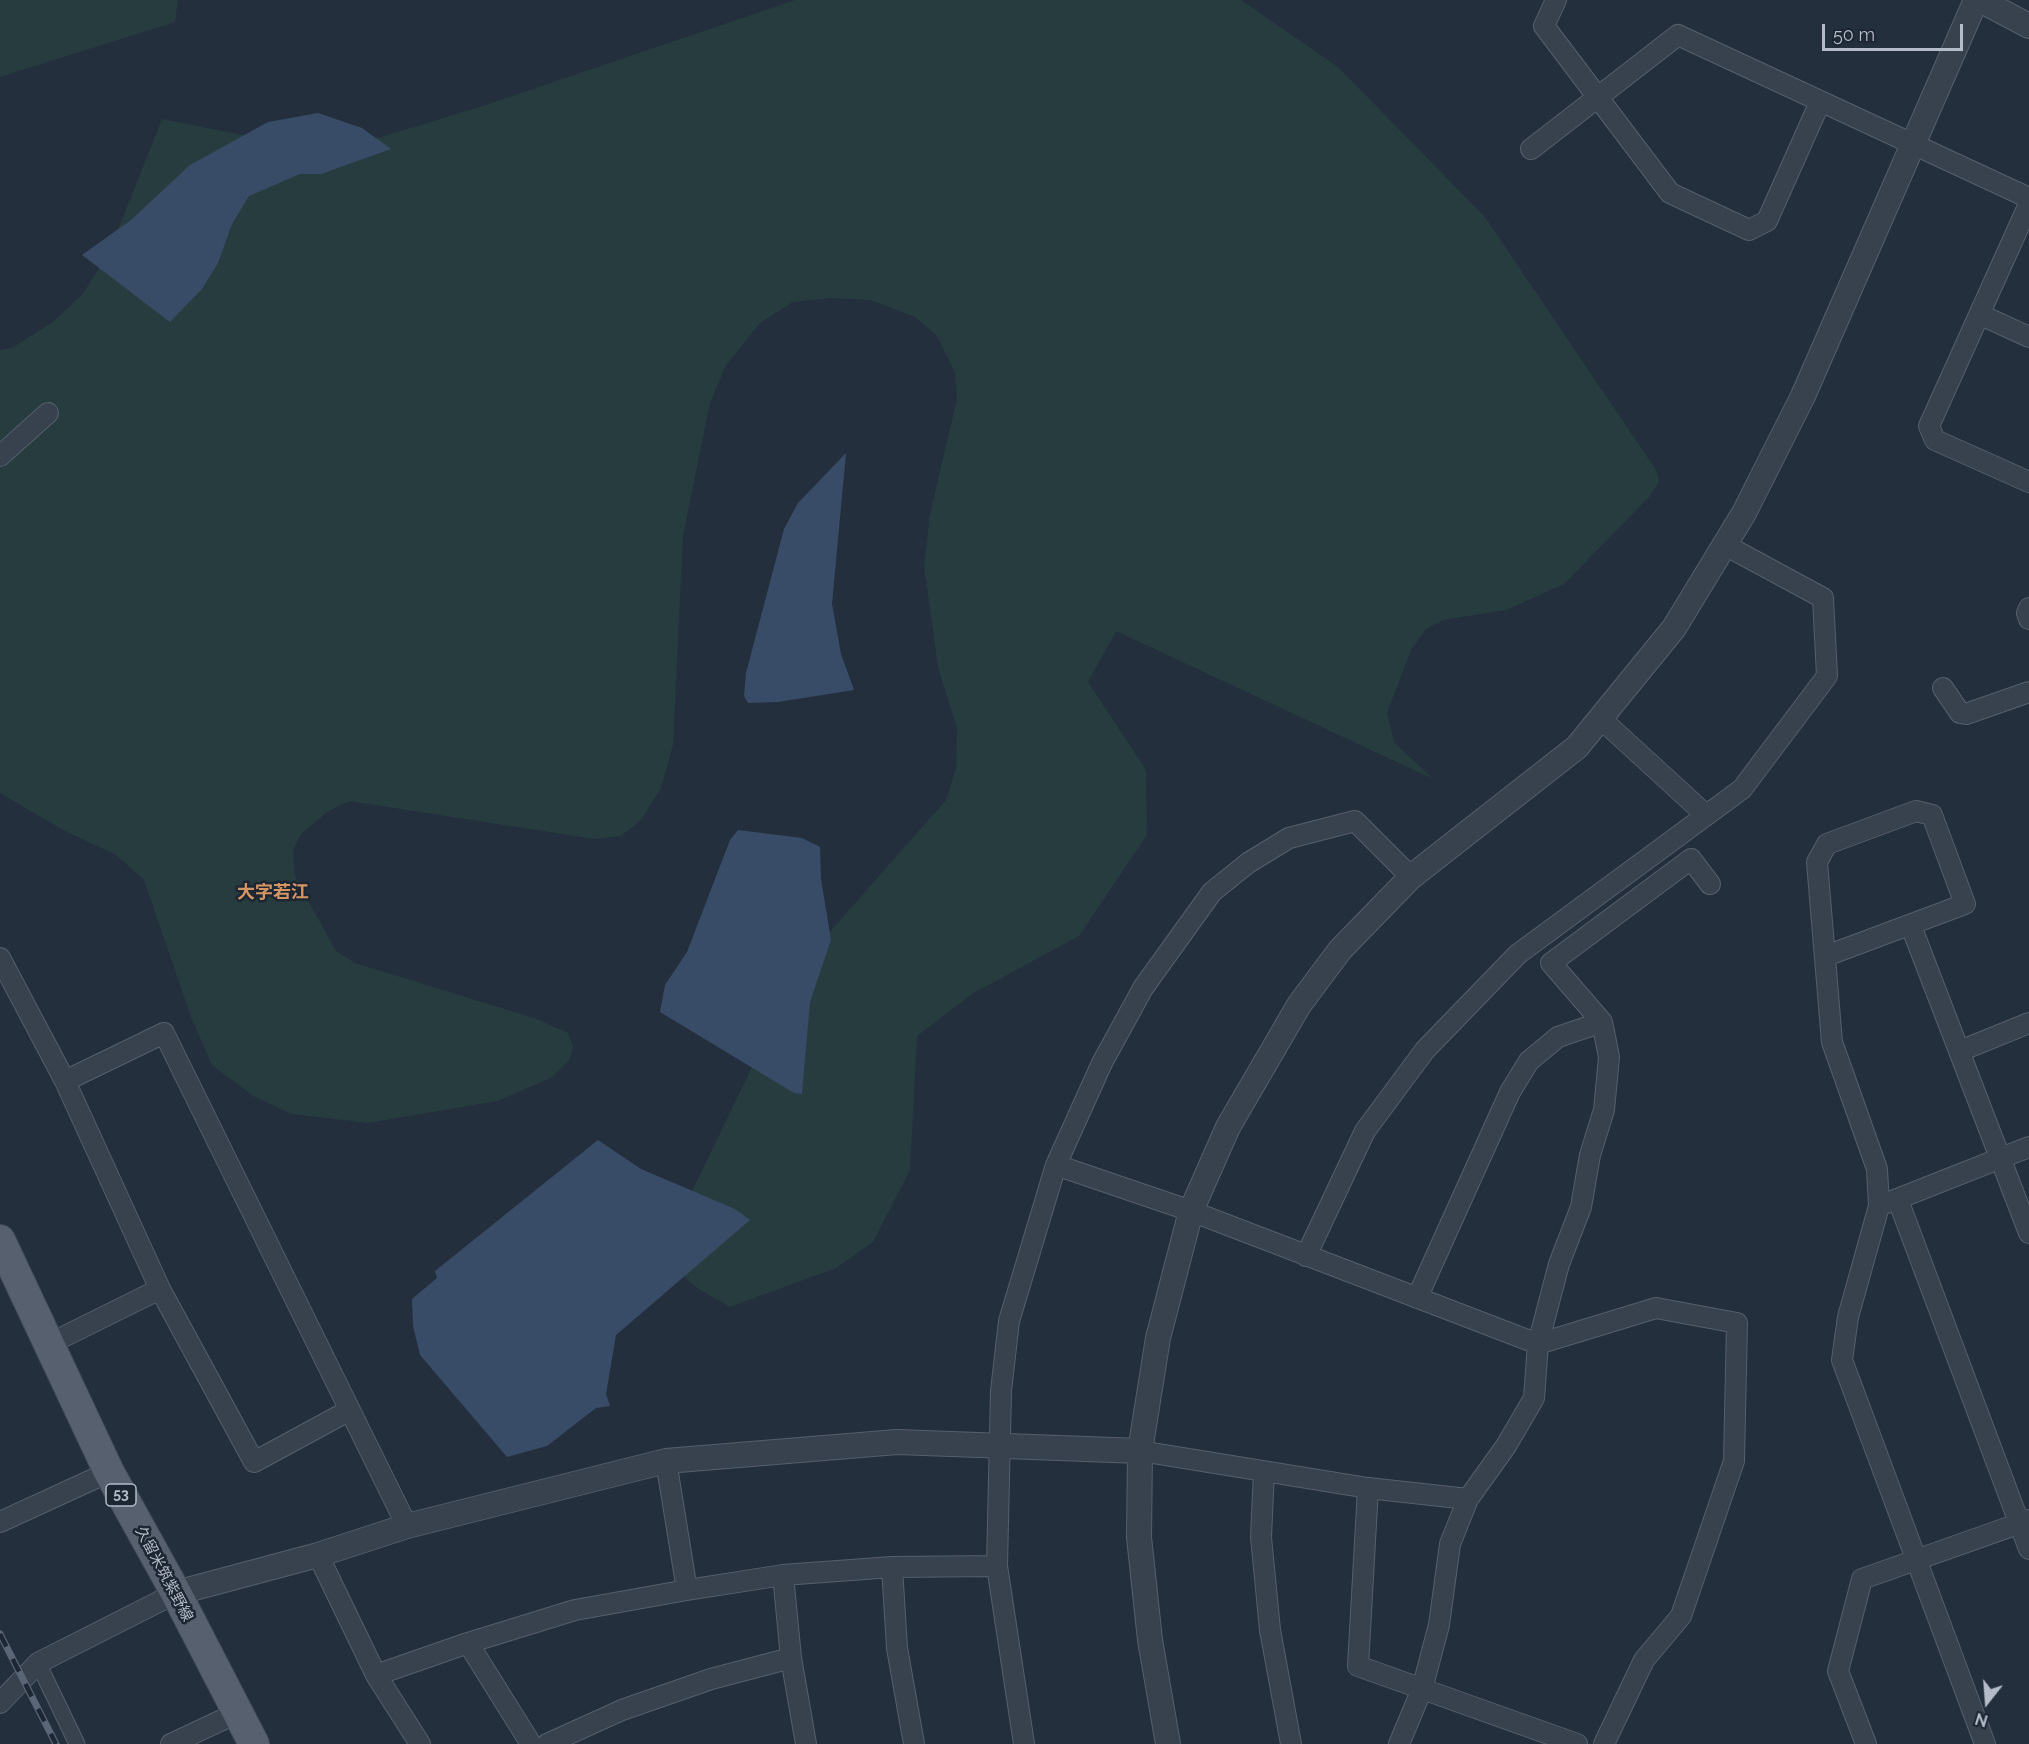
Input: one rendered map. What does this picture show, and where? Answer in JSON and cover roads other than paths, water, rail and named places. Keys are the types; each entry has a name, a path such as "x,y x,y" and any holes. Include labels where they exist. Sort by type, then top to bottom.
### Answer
{"main road":[{"name":"久留米筑紫野線","path":"0,1240 51,1343 109,1472 176,1593 254,1744"}],"street":[{"path":"1556,0 1544,26 1670,193 1749,230 1767,221 1820,102"},
{"path":"1168,1744 1150,1640 1139,1537 1140,1451 1158,1338 1191,1211 1228,1127 1299,1005 1340,950 1411,877 1577,747 1674,628 1744,513 1803,396 1912,144 1978,0 2029,26"},
{"path":"1531,149 1678,35 2029,198"},
{"path":"2029,204 1981,315 1929,426 1935,440 2029,483"},
{"path":"1981,315 2029,337"},
{"path":"0,456 48,413"},
{"path":"1306,1256 1365,1131 1425,1050 1518,954 1742,789 1827,676 1823,598 1725,544"},
{"path":"2029,608 2027,613 2029,619"},
{"path":"1943,688 1960,712 1966,714 2029,692"},
{"path":"1600,718 1706,815"},
{"path":"1826,956 1965,904 1932,815 1916,812 1827,844 1816,862 1832,1042 1888,1203 2024,1522 2029,1549"},
{"path":"1023,1744 997,1566 999,1444 1009,1321 1056,1165 1102,1063 1143,988 1212,892 1248,863 1289,838 1355,821 1411,877"},
{"path":"1399,1744 1422,1689 1439,1625 1450,1544 1468,1499 1506,1446 1534,1398 1538,1344 1559,1264 1581,1207 1590,1155 1604,1110 1609,1057 1602,1022 1551,963 1691,859 1710,884"},
{"path":"1911,926 2002,1157 2029,1233"},
{"path":"0,958 65,1081 160,1289 254,1462 350,1410"},
{"path":"1417,1298 1510,1092 1529,1061 1558,1037 1602,1022"},
{"path":"1960,1051 2029,1023"},
{"path":"65,1081 164,1033 407,1526"},
{"path":"1985,1744 1842,1360 1848,1317 1888,1203 2029,1147"},
{"path":"1056,1165 1191,1211 1538,1344 1656,1308 1737,1323 1734,1461 1681,1616 1644,1660 1604,1744"},
{"path":"51,1343 160,1289"},
{"path":"0,1703 38,1664 176,1593 318,1555 407,1526 666,1461 897,1442 999,1444 1140,1451 1368,1488 1468,1499"},
{"path":"666,1461 687,1590"},
{"path":"0,1522 109,1472"},
{"path":"1264,1472 1261,1537 1270,1630 1291,1744"},
{"path":"1368,1488 1358,1666 1577,1744"},
{"path":"1866,1744 1839,1671 1862,1579 2024,1522"},
{"path":"318,1555 376,1676 420,1744"},
{"path":"376,1676 468,1643 575,1610 687,1590 783,1575 892,1567 997,1566"},
{"path":"892,1567 897,1648 914,1744"},
{"path":"783,1575 791,1658 806,1744"},
{"path":"468,1643 531,1744"},
{"path":"547,1744 622,1710 711,1678 791,1658"},
{"path":"38,1664 77,1744"},
{"path":"171,1744 237,1713"}],"water":[{"path":"318,113 362,128 391,149 321,174 300,174 249,196 232,224 218,263 202,289 170,322 82,255 131,220 190,165 268,122"},
{"path":"846,453 832,604 841,654 854,690 778,702 748,703 744,696 746,673 784,529 798,503"},
{"path":"738,830 802,838 820,847 821,879 831,940 810,1002 802,1094 794,1093 660,1012 665,985 687,952 730,840"},
{"path":"598,1140 641,1169 735,1209 750,1220 616,1335 606,1394 610,1406 596,1408 547,1446 507,1457 420,1355 413,1326 412,1299 437,1278 435,1271"}],"railway":[{"path":"0,1634 56,1744"}],"district":[{"name":"大字若江","path":"273,893"}]}
